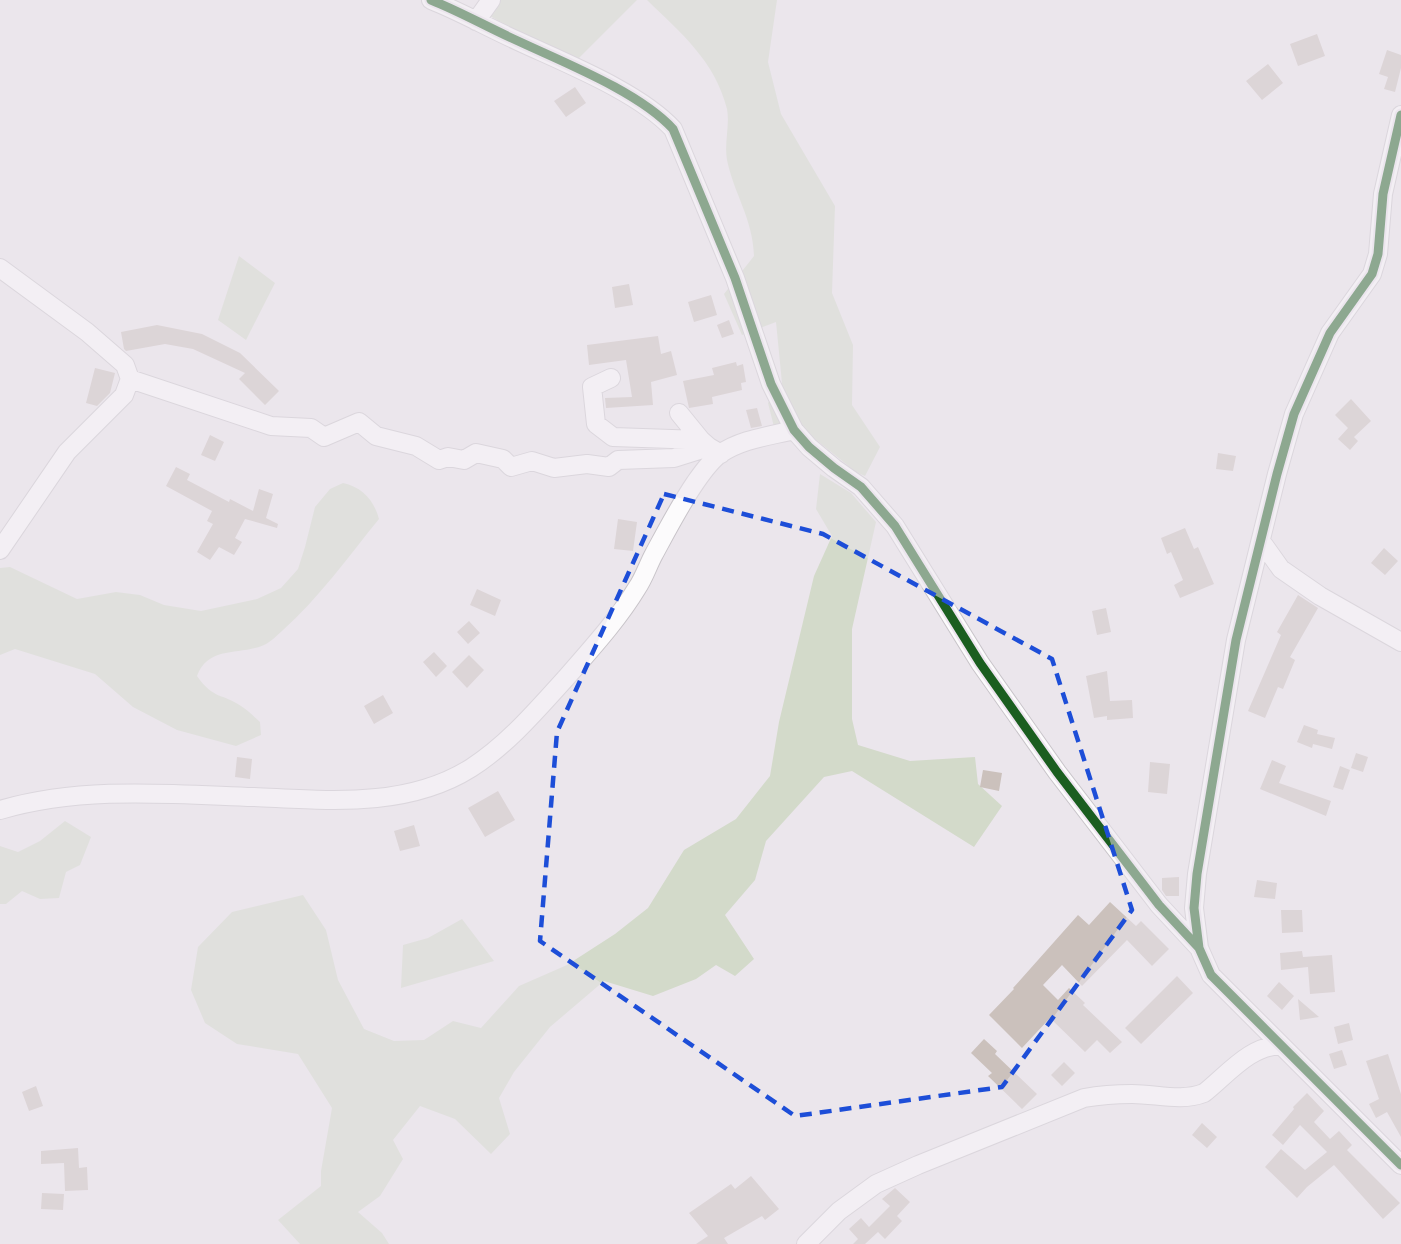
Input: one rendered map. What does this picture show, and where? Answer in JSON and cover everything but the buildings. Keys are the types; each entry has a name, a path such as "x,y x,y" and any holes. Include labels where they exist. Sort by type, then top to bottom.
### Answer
{"street":[{"path":"431,0 608,84 644,104 673,129 735,278 771,384 794,430 817,454 861,487 895,526 980,663 1057,772 1159,905 1199,948"},
{"path":"476,21 491,0"},
{"path":"1401,114 1383,194 1378,254 1372,274 1329,333 1294,414 1236,640 1197,874 1194,908 1199,948 1211,975 1401,1165"},
{"path":"0,268 87,332 125,365 130,379 124,395 67,453 0,550"},
{"path":"611,378 592,387 596,424 613,438 710,447"},
{"path":"130,379 271,426 311,428 324,437 359,422 376,436 416,446 439,460 448,457 464,460 476,453 503,459 511,467 532,462 554,468 587,464 609,467 618,460 675,458 710,447 749,441 794,430"},
{"path":"679,413 710,447"},
{"path":"0,810 51,798 102,794 166,794 329,801 374,799 443,782 470,768 506,742 617,616 638,587 666,531 704,470 710,447"},
{"path":"1261,541 1281,569 1320,596 1401,642"},
{"path":"806,1244 839,1211 876,1184 918,1165 1084,1098 1110,1094 1179,1098 1204,1093 1257,1051 1272,1045 1282,1046"}],"highlighted area":[{"path":"664,494 823,534 1052,659 1132,910 1002,1087 795,1116 540,941 557,732"}],"green space":[{"path":"488,0 637,0 574,63 483,12"},
{"path":"647,0 777,0 768,62 781,114 835,206 832,293 853,345 852,405 880,447 865,476 856,472 805,431 774,427 768,403 782,383 776,322 742,335 724,294 754,256 747,218 727,160 728,121 722,92 695,49"},
{"path":"239,256 275,283 246,340 218,320"},
{"path":"820,474 851,493 876,522 852,629 852,719 858,745 910,761 975,757 978,784 1002,806 974,847 852,771 824,777 766,841 755,880 725,915 754,959 735,976 716,965 696,979 653,996 604,981 550,1027 514,1072 499,1098 510,1134 491,1154 455,1119 420,1106 393,1140 403,1159 380,1196 358,1212 382,1233 389,1244 300,1244 278,1220 321,1186 321,1171 332,1108 298,1054 237,1044 205,1023 191,990 198,947 232,912 303,895 326,930 338,980 364,1029 394,1041 424,1040 453,1021 481,1028 519,986 567,965 615,934 648,908 684,850 736,819 770,776 779,722 814,576 832,536 816,509"},
{"path":"343,483 366,495 379,519 321,591 274,638 267,644 254,648 217,655 202,666 197,676 213,693 244,708 260,722 261,735 236,746 177,730 133,707 95,674 15,649 0,655 0,568 10,567 77,599 116,592 140,595 164,605 201,611 257,599 281,588 298,569 315,507 330,489"},
{"path":"65,821 91,837 80,865 66,872 59,898 40,899 22,891 6,904 0,904 0,846 18,852 40,841"},
{"path":"462,919 494,961 401,988 403,945 428,938"}],"cycle path":[{"path":"431,0 600,79 659,115 673,129 735,278 771,384 794,430 809,447 861,487 895,526 980,663 1057,772 1159,905 1199,948"},
{"path":"1401,115 1383,194 1378,254 1372,274 1330,333 1294,414 1277,474 1236,640 1197,874 1194,908 1199,948 1211,975 1401,1165"}]}
